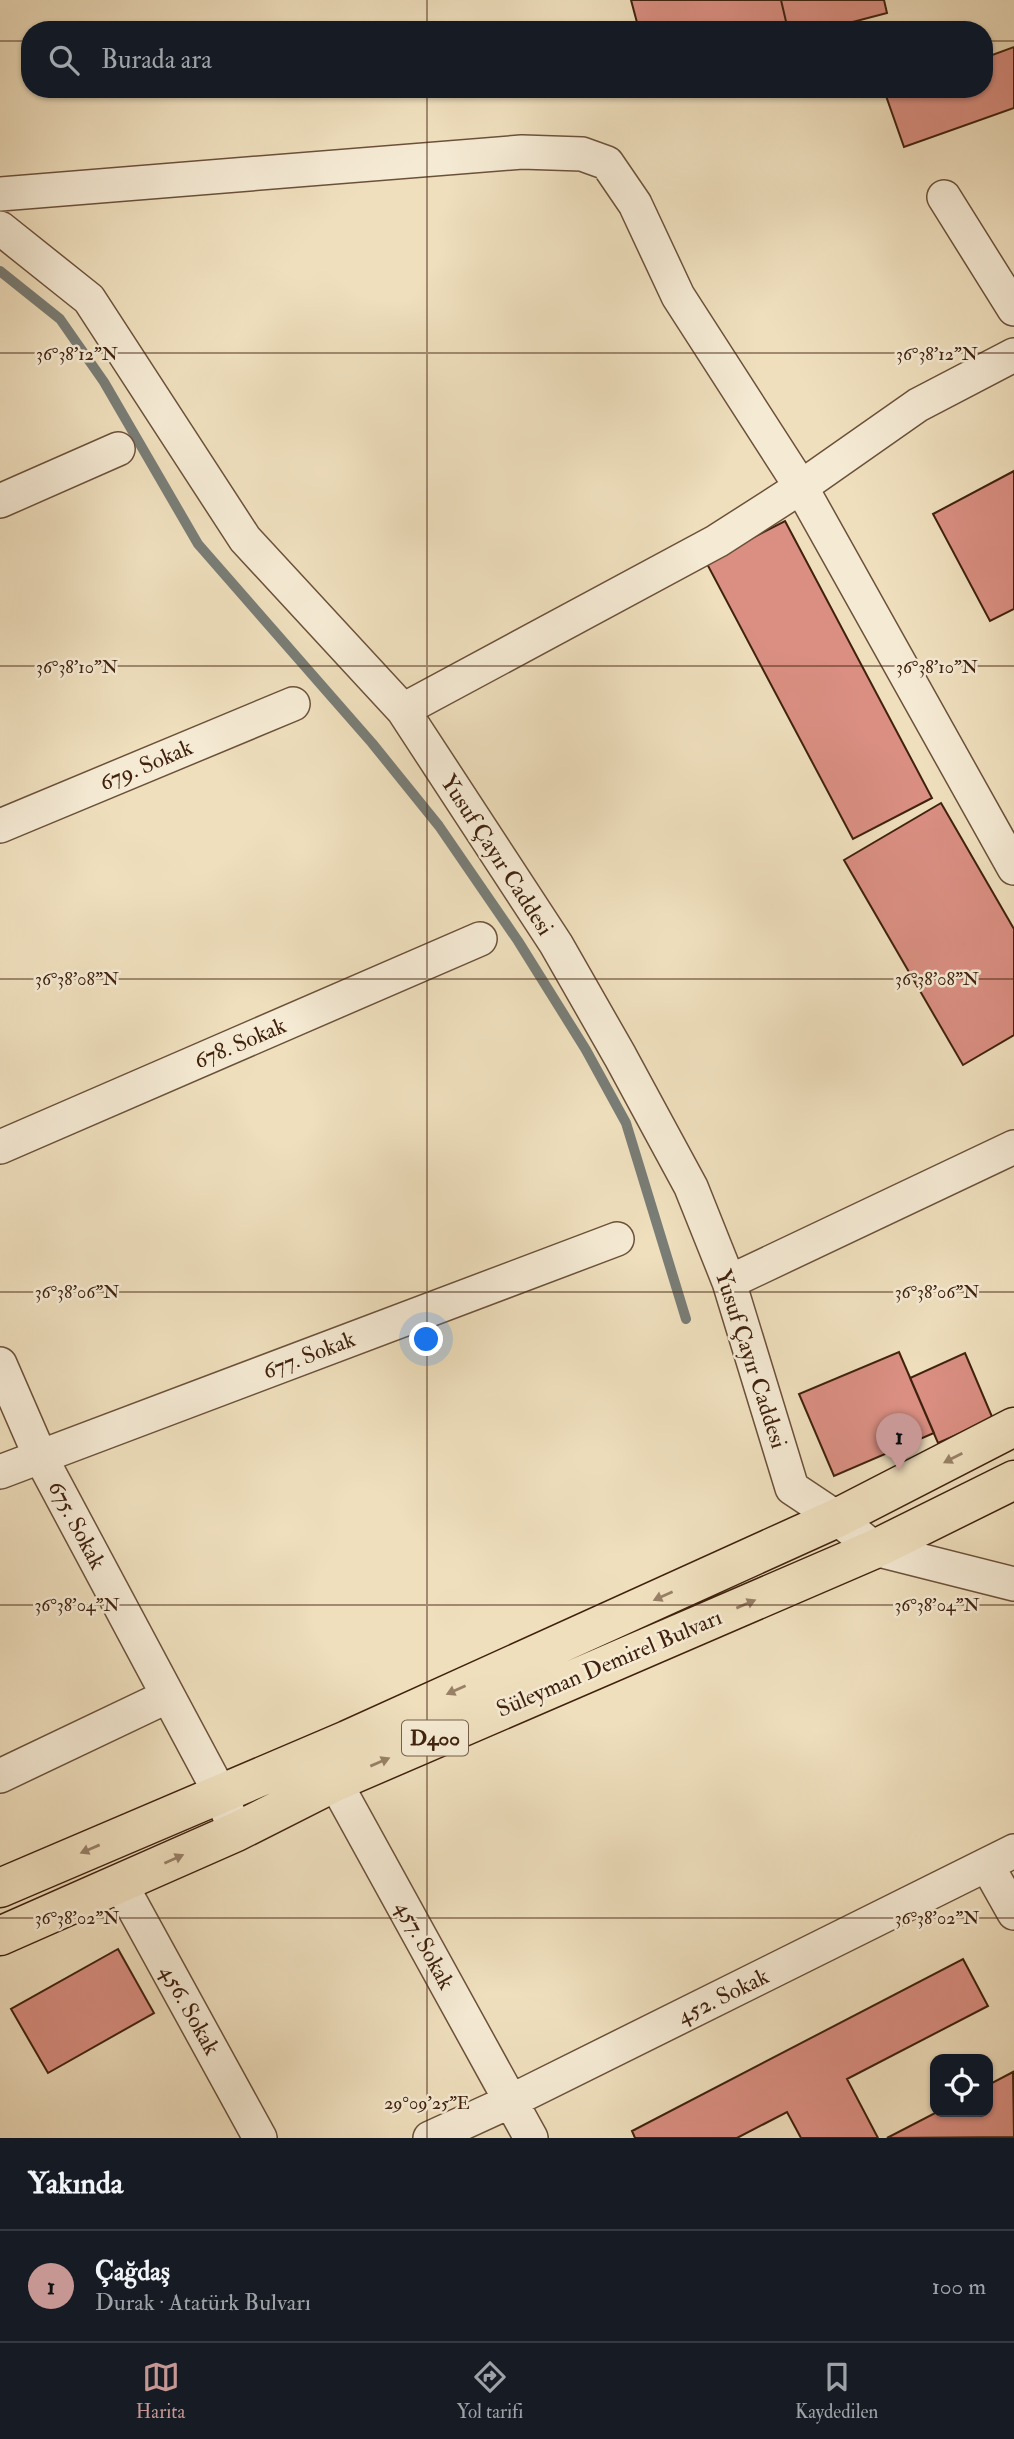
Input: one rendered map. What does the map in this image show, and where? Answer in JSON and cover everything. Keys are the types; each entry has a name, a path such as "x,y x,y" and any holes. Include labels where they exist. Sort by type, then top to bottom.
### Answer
{"main road":[{"name":"D400","path":"837,1518 1014,1427"},
{"name":"D400","path":"875,1549 1014,1480"},
{"name":"Süleyman Demirel Bulvarı","path":"0,1936 236,1832 328,1766 837,1518"},
{"name":"Süleyman Demirel Bulvarı","path":"0,1888 220,1793 328,1766 875,1549"}],"street":[{"path":"0,194 522,152 582,154 607,163 635,204 678,296 801,487 1014,867"},
{"path":"944,197 1014,309"},
{"name":"Yusuf Çayır Caddesi","path":"0,228 89,299 245,539 403,710 556,944 691,1187 729,1282 792,1488 837,1518 875,1549"},
{"path":"403,710 717,541 801,487 918,405 1014,355"},
{"path":"0,501 118,449"},
{"name":"679. Sokak","path":"0,826 293,704"},
{"name":"678. Sokak","path":"0,1147 480,939"},
{"path":"729,1282 1014,1147"},
{"name":"677. Sokak","path":"0,1472 617,1239"},
{"name":"675. Sokak","path":"0,1364 40,1456 220,1793 236,1832"},
{"path":"875,1549 1014,1584"},
{"path":"0,1776 168,1696"},
{"name":"457. Sokak","path":"328,1766 531,2138"},
{"path":"1000,1858 1014,1913"},
{"name":"452. Sokak","path":"430,2138 511,2101 1000,1858"},
{"name":"456. Sokak","path":"120,1883 260,2138"}],"building":[{"path":"631,0 781,0 786,21 637,21"},
{"path":"781,0 884,0 887,13 856,21 786,21"},
{"path":"1014,47 1014,108 904,147 887,98 993,98 993,55"},
{"path":"1014,471 1014,609 990,621 933,514"},
{"path":"785,521 932,798 853,839 706,562"},
{"path":"941,803 1014,929 1014,1035 963,1065 844,860"},
{"path":"899,1352 934,1433 834,1476 799,1394"},
{"path":"965,1353 993,1419 938,1443 910,1378"},
{"path":"118,1949 154,2013 48,2073 11,2009"},
{"path":"963,1959 988,2006 847,2079 878,2138 801,2138 787,2112 737,2138 635,2138 632,2131"},
{"path":"1013,2072 1014,2137 887,2138 930,2116 993,2117 993,2082"}],"waterway":[{"path":"0,271 60,319 104,382 198,544 372,743 439,826 518,941 586,1050 626,1123 686,1319"}],"place":[{"name":"Çağdaş","path":"899,1471"}]}
